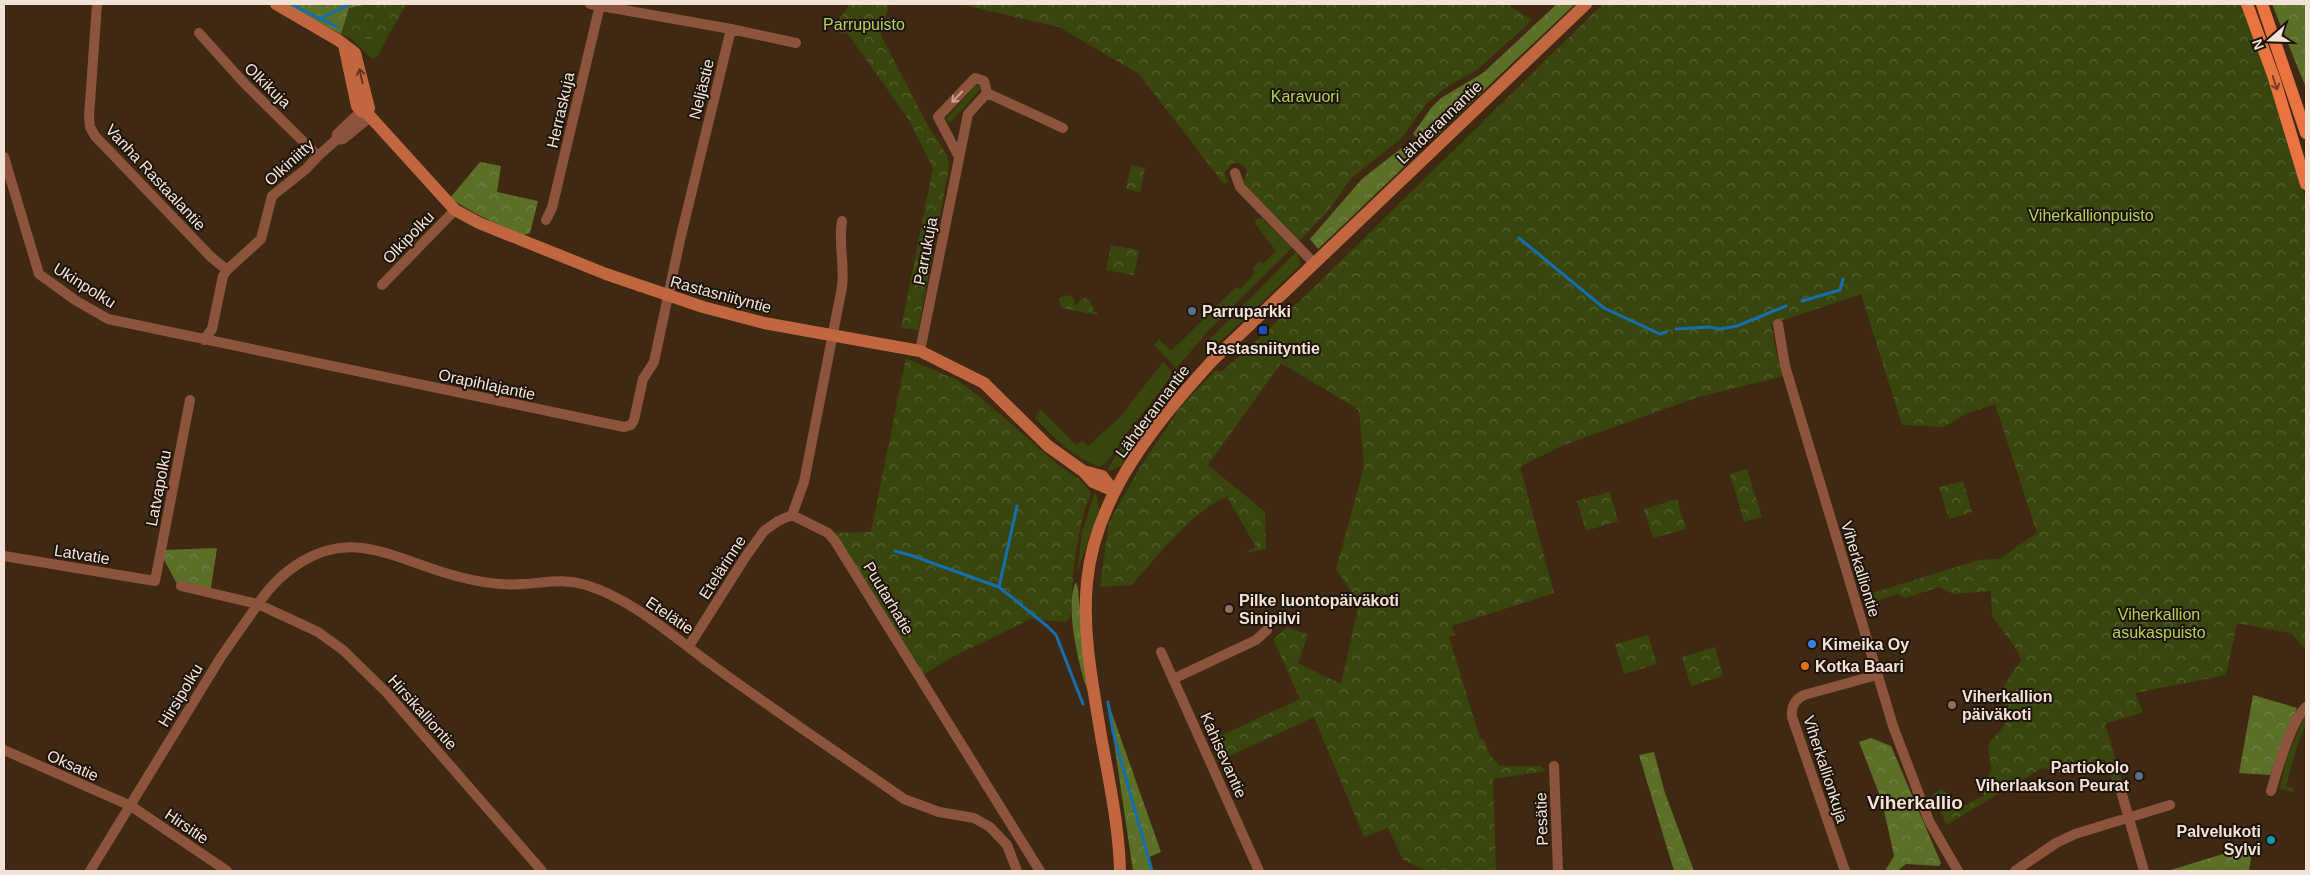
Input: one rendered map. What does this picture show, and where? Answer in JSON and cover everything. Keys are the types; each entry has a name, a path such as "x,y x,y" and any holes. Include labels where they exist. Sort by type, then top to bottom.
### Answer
{"main road":[{"path":"276,4 350,48 357,58 369,108 366,114"},
{"name":"Lähderannantie","path":"1120,871 1116,822 1092,677 1086,602 1087,580 1095,543 1114,491 1149,438 1187,388 1212,361 1586,4"},
{"path":"2247,4 2274,78 2306,184"},
{"path":"2262,4 2306,133"},
{"name":"Rastasniityntie","path":"366,114 455,210 479,223 667,296 764,323 833,336 898,345 920,351 984,383 1048,446 1083,471 1102,476 1114,491"}],"street":[{"name":"Vanha Rastaalantie","path":"97,4 89,117 90,127 95,136 211,256 227,270"},
{"path":"595,5 731,29 796,43"},
{"name":"Herraskuja","path":"546,220 552,208 595,5"},
{"name":"Neljästie","path":"667,296 731,29"},
{"name":"Olkikuja","path":"198,33 244,83 318,156"},
{"path":"959,157 938,117 975,78 984,81 987,93 1063,128"},
{"name":"Parrukuja","path":"920,351 968,114 987,93"},
{"name":"Olkiniitty","path":"227,270 261,239 272,196 306,169 336,140 343,139 366,114"},
{"name":"Ukinpolku","path":"4,157 37,269 42,277 108,319 204,340"},
{"path":"1235,173 1240,187 1314,263"},
{"name":"Olkipolku","path":"382,285 455,210"},
{"path":"792,515 804,482 833,336 843,276 839,237 842,221"},
{"path":"204,340 212,329 227,270"},
{"name":"Orapihlajantie","path":"204,340 624,427 631,425 634,420 643,379 654,362 667,296"},
{"name":"Viherkalliontie","path":"1778,324 1785,366 1893,726 1929,821 1958,871"},
{"name":"Latvapolku","path":"155,581 190,400"},
{"name":"Etelärinne","path":"689,646 764,531 778,520 792,515"},
{"name":"Puutarhatie","path":"792,515 828,533 835,541 1040,871"},
{"name":"Etelätie","path":"258,604 277,580 294,565 323,552 360,547 379,551 455,576 490,584 521,584 556,580 586,585 635,609 904,799 939,812 974,818 990,827 1007,845 1017,871"},
{"name":"Latvatie","path":"4,556 155,581"},
{"path":"181,586 258,604"},
{"name":"Hirsipolku","path":"90,871 221,657 258,604"},
{"name":"Hirsikalliontie","path":"258,604 318,632 343,650 398,706 542,871"},
{"path":"1173,679 1256,640 1267,630"},
{"name":"Kahisevantie","path":"1161,652 1259,871"},
{"name":"Viherkallionkuja","path":"1845,871 1792,717 1792,710 1794,703 1804,696 1877,675"},
{"path":"2271,791 2278,766 2297,719 2306,707"},
{"name":"Oksatie","path":"4,750 131,806"},
{"name":"Pesätie","path":"1554,766 1558,871"},
{"path":"2121,791 2144,871"},
{"path":"2014,871 2056,843 2075,834 2170,805"},
{"name":"Hirsitie","path":"131,806 227,871"}],"green space":[{"path":"285,4 370,4 349,8 341,34"},
{"path":"374,4 352,12 369,40 388,36 379,55 372,59 352,39 341,34 349,8"},
{"path":"374,4 405,4 388,36 369,40 344,29 352,11"},
{"name":"Parrupuisto","path":"850,4 889,4 881,35 928,126 947,155 949,168 918,330 901,328 933,168 909,120 848,34 840,33 836,24"},
{"name":"Karavuori","path":"959,4 1511,4 1509,6 1532,20 1477,70 1445,88 1426,104 1401,139 1352,177 1327,212 1298,242 1245,187 1243,182 1247,172 1242,165 1235,163 1230,165 1224,174 1229,183 1223,183 1139,74 1059,27"},
{"path":"1557,4 1575,4 1426,145 1413,134 1431,108 1441,98 1483,73"},
{"name":"Viherkallionpuisto","path":"1603,4 2244,4 2301,180 2306,202 2306,650 2291,633 2237,623 2226,675 2135,693 2143,712 2105,724 2124,787 2115,790 2105,759 2062,773 2042,768 1946,825 1934,794 1941,789 1964,806 1983,796 1991,768 1988,744 2005,725 2004,686 2021,660 2017,650 1992,616 1991,591 1953,594 1939,587 1905,598 1897,594 1870,603 1866,595 1979,560 1999,559 2037,533 1995,404 1965,414 1944,427 1902,425 1861,294 1771,324 1778,360 1784,376 1698,397 1561,446 1520,467 1554,593 1452,626 1455,635 1449,637 1480,739 1484,740 1489,753 1499,766 1541,766 1546,771 1493,779 1496,871 1428,871 1403,860 1388,828 1364,837 1314,717 1219,761 1211,740 1300,699 1273,639 1288,627 1308,635 1298,663 1341,684 1359,603 1336,569 1364,467 1359,410 1281,363 1208,465 1265,512 1266,549 1244,553 1256,547 1227,497 1202,511 1176,535 1132,585 1100,587 1109,522 1139,469 1182,405 1216,370 1218,372 1224,370 1304,297"},
{"path":"2272,4 2306,4 2306,88"},
{"path":"976,84 981,88 951,122 948,122 946,119"},
{"path":"1405,147 1410,161 1318,249 1310,239 1362,179"},
{"path":"480,162 501,166 497,192 538,201 530,233 524,235 505,227 477,214 450,198"},
{"path":"1131,165 1145,168 1140,192 1126,189"},
{"path":"1262,218 1292,248 1209,330 1176,368 1154,345 1159,339 1171,351 1236,287 1240,289 1254,274 1253,267 1259,262 1264,263 1276,251 1256,225 1255,220"},
{"path":"1111,245 1139,250 1134,275 1106,270"},
{"path":"1297,253 1301,265 1208,353 1205,344"},
{"path":"1069,295 1073,298 1076,307 1080,300 1085,298 1090,300 1097,315 1061,308 1059,300 1061,297"},
{"path":"906,358 959,381 991,406 1057,464 1082,481 1091,493 1078,538 1070,618 1065,622 1031,619 954,656 920,677 828,533 871,532"},
{"path":"1163,362 1171,370 1171,376 1128,431 1112,456 1099,467 1072,452 1035,418 1040,409 1076,445 1082,441 1088,446 1120,417"},
{"path":"1166,399 1122,466 1108,471 1111,463 1132,435 1161,400"},
{"path":"1747,469 1762,517 1744,522 1730,474"},
{"path":"1963,481 1972,512 1949,519 1939,487"},
{"path":"1095,492 1099,510 1077,573 1082,532"},
{"path":"1610,492 1618,521 1586,531 1577,501"},
{"path":"1677,499 1686,529 1653,538 1644,509"},
{"path":"217,548 211,588 177,584 163,558 165,550"},
{"path":"1076,582 1088,692 1077,652 1072,620 1073,592"},
{"path":"1648,635 1657,664 1624,674 1615,644"},
{"path":"1715,647 1723,676 1691,686 1682,657"},
{"path":"2253,695 2297,708 2270,775 2239,773"},
{"path":"1108,702 1161,852 1147,858 1153,871 1133,871"},
{"path":"2306,715 2306,724 2286,786 2294,789 2293,792 2280,789 2287,756"},
{"path":"1871,738 1891,746 1941,863 1939,866 1906,864 1897,871 1885,871 1894,856 1882,801 1859,742"},
{"path":"1654,752 1665,793 1694,871 1674,871 1639,755"},
{"path":"2253,845 2249,871 2167,871"}],"waterway":[{"path":"290,4 337,27"},
{"path":"319,19 350,4"},
{"path":"1519,238 1604,308 1660,334 1666,332"},
{"path":"1802,301 1840,290 1843,279"},
{"path":"1676,329 1709,327 1720,329 1737,326 1786,306"},
{"path":"999,587 1017,506"},
{"path":"895,551 999,587 1047,626 1056,635 1083,704"},
{"path":"1108,702 1113,732 1152,871"}],"place":[{"name":"Parruparkki","path":"1192,311"},
{"name":"Rastasniityntie","path":"1263,330"},
{"name":"Pilke luontopäiväkoti Sinipilvi","path":"1229,609"},
{"name":"Kimeika Oy","path":"1812,644"},
{"name":"Kotka Baari","path":"1805,666"},
{"name":"Viherkallion päiväkoti","path":"1952,705"},
{"name":"Partiokolo Viherlaakson Peurat","path":"2139,776"},
{"name":"Palvelukoti Sylvi","path":"2271,840"}],"district":[{"name":"Viherkallio","path":"1915,802"}],"park label":[{"name":"Viherkallion asukaspuisto","path":"2159,623"}]}
